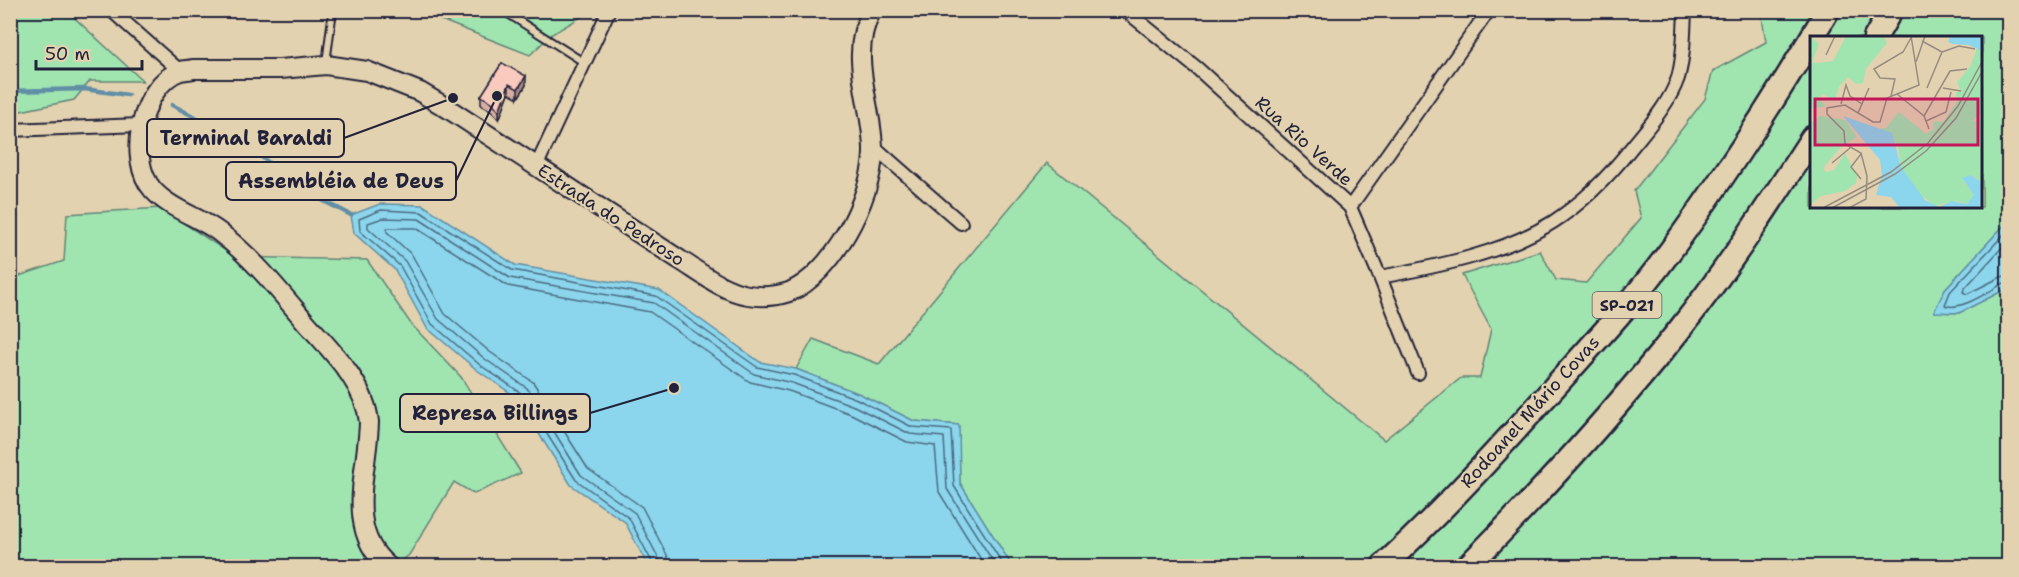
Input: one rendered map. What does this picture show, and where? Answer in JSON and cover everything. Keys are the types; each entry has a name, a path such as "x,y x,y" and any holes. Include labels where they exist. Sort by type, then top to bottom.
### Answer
{"highway":[{"name":"Rodoanel Mário Covas","path":"1813,36 1828,10"},
{"path":"1876,36 1891,10"},
{"name":"Rodoanel Mário Covas","path":"1383,567 1492,457 1616,318 1667,256 1712,194 1782,88 1810,41"},
{"name":"SP-021","path":"1468,567 1540,492 1680,328 1747,237 1810,141"}],"main road":[{"name":"Estrada do Pedroso","path":"180,71 280,69 326,65 367,71 420,92 723,286 749,295 771,295 789,292 807,281 826,262 854,222 862,200 870,173 872,145 861,64 865,28 872,10"},
{"path":"180,71 160,85 141,125 139,149 145,177 153,190 218,231 260,267 338,360 363,399 368,411 369,422 361,503 362,519 368,540 375,553 388,567"}],"street":[{"path":"111,10 180,71"},
{"path":"536,168 609,10"},
{"name":"Rua Rio Verde","path":"1125,10 1198,69 1350,207 1418,373"},
{"path":"1350,207 1489,10"},
{"path":"1380,277 1432,267 1492,250 1554,221 1583,199 1622,160 1672,92 1680,65 1685,10"},
{"path":"10,130 141,125"},
{"path":"872,145 961,223"}],"lane":[{"path":"326,65 333,10"},
{"path":"502,10 585,64"}],"green space":[{"path":"429,10 587,10 588,13 552,34 530,55 428,15"},
{"path":"10,11 67,11 143,81 90,81 74,100 11,113"},
{"path":"1761,11 2008,11 2008,221 1945,289 1935,312 1959,313 2008,288 2008,566 1012,566 960,483 958,425 914,421 860,394 796,369 813,339 879,364 1047,163 1384,440 1461,378 1480,378 1491,329 1462,275 1540,251 1556,280 1586,283 1641,218 1634,191 1705,99 1713,71 1766,42"},
{"path":"161,208 235,257 367,260 411,324 461,377 521,473 474,494 454,482 409,555 394,566 11,566 10,279 64,261 67,214"}],"water":[{"path":"380,204 423,205 515,265 659,290 760,362 796,369 860,394 914,421 959,425 960,483 1012,566 648,566 625,522 571,485 516,397 477,370 427,328 395,270 354,233 351,215"},
{"path":"2008,221 2008,288 1959,313 1934,312 1945,289"}],"building":[{"path":"502,63 526,76 518,89 509,84 499,111 492,102 481,96"}],"waterway":[{"path":"10,91 84,89 128,95"},
{"path":"172,105 247,144 295,186 351,215"}],"place":[{"name":"Assembléia de Deus","path":"497,96"},
{"name":"Terminal Baraldi","path":"453,98"},
{"name":"Represa Billings","path":"674,388"}]}
